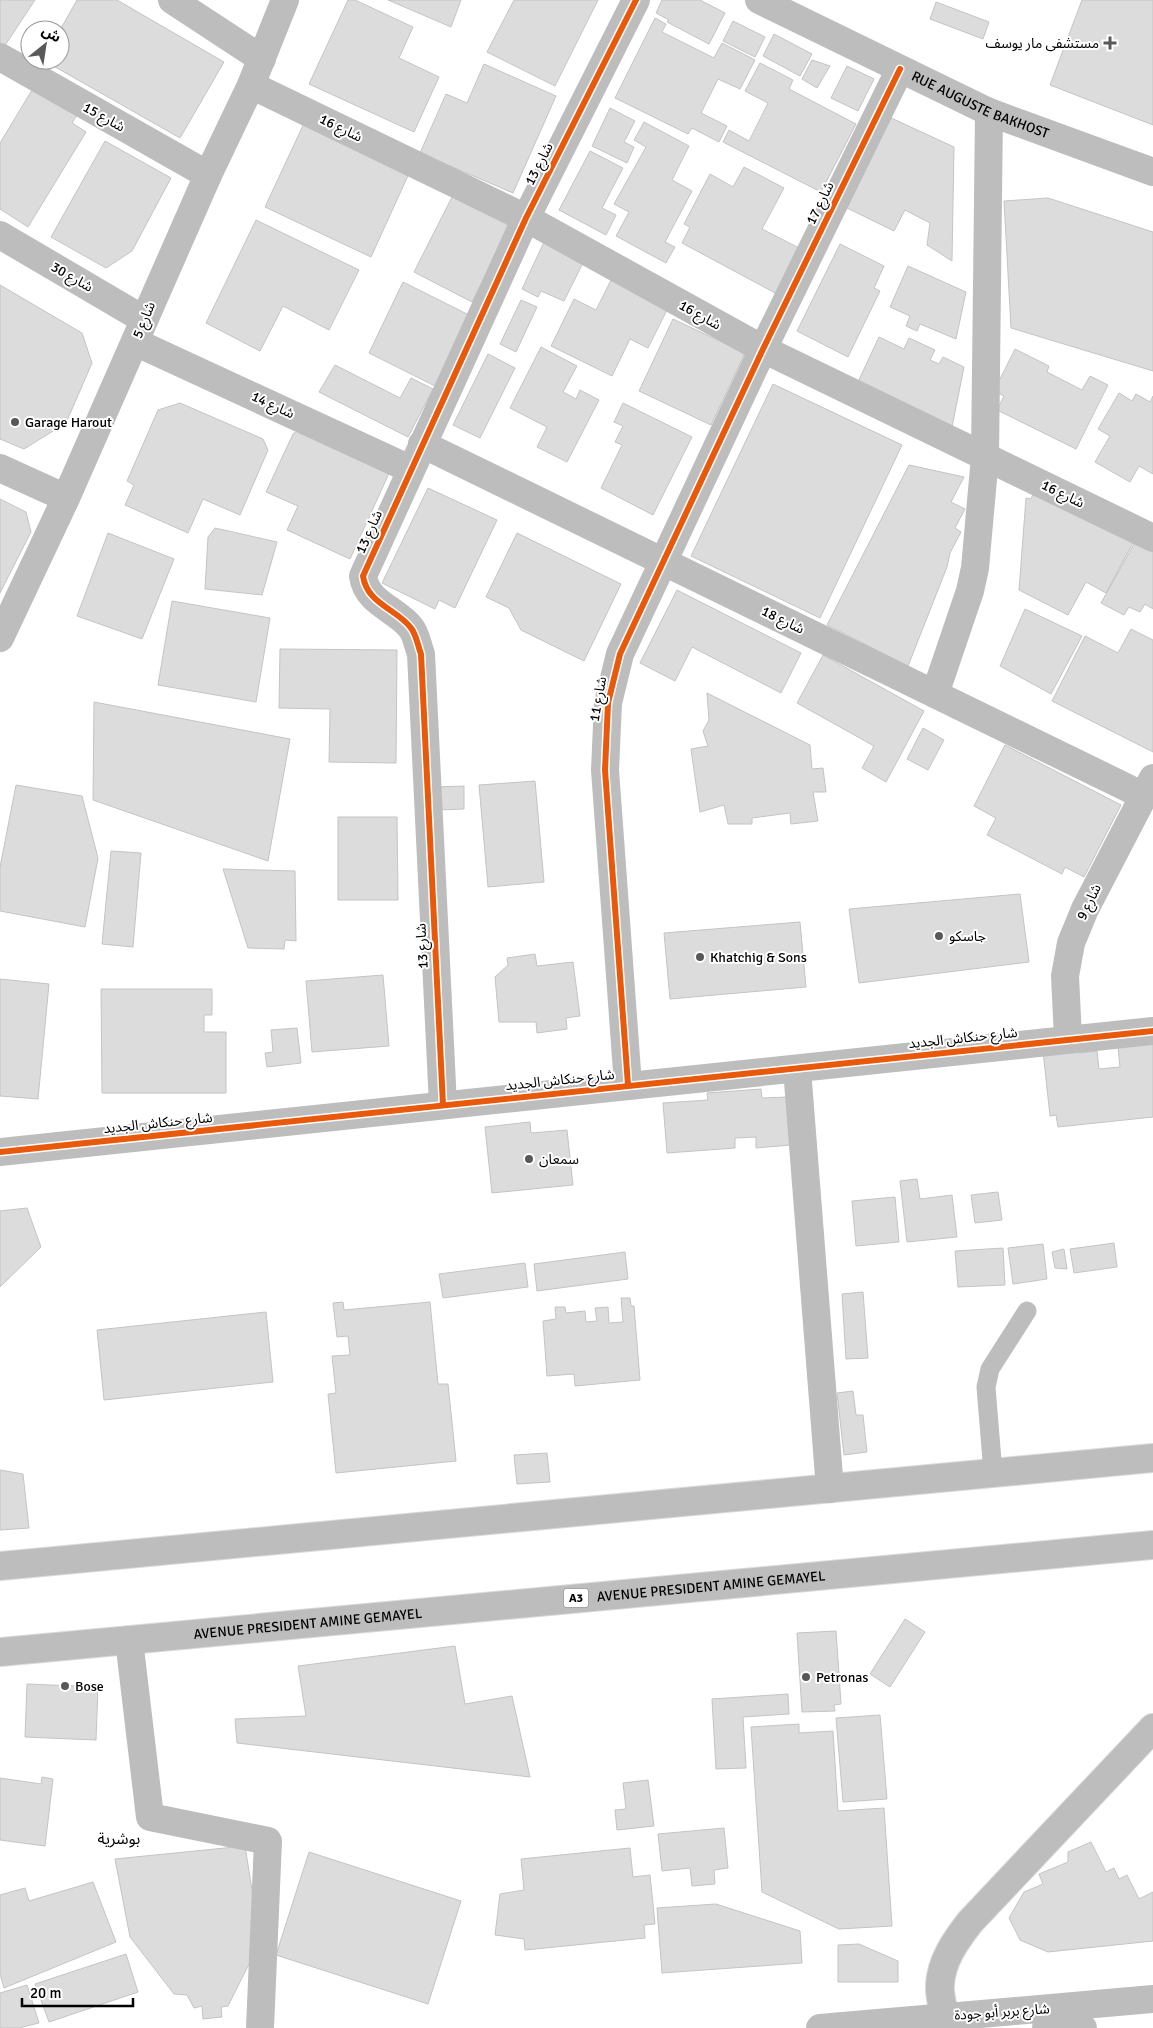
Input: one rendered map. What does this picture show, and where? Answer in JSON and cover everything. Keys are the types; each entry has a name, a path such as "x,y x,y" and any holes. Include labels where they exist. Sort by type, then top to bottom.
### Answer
{"main road":[{"path":"172,0 262,59"},
{"name":"شارع 5","path":"0,638 66,498 208,175 251,85 285,0"},
{"name":"شارع 13","path":"442,1105 421,654 411,628 385,608 371,594 364,586 363,576 410,469 526,218 636,0"},
{"name":"RUE AUGUSTE BAKHOST","path":"759,0 989,112 1153,172"},
{"name":"شارع 15","path":"0,58 208,175"},
{"name":"شارع 17","path":"763,349 900,68"},
{"name":"شارع 16","path":"251,85 526,218 763,349 1153,538"},
{"path":"936,694 970,591 975,568 985,457 989,112"},
{"name":"شارع 30","path":"0,236 139,330"},
{"name":"شارع 14","path":"139,330 410,469"},
{"name":"شارع 11","path":"628,1086 604,770 608,703 620,654 763,349"},
{"name":"شارع 18","path":"422,444 936,694 1148,787"},
{"path":"0,468 66,498"},
{"name":"شارع 9","path":"1068,1038 1065,976 1071,943 1084,909 1148,787"},
{"name":"شارع حنكاش الجديد","path":"0,1152 797,1069 1068,1038 1153,1031"},
{"path":"797,1069 830,1489"},
{"path":"0,1566 1153,1458"},
{"name":"AVENUE PRESIDENT AMINE GEMAYEL","path":"0,1652 1153,1545"},
{"path":"129,1640 150,1817 268,1841 260,2028"},
{"path":"944,2016 940,1985 946,1962 960,1934 1153,1728"},
{"name":"شارع بربر أبو جودة","path":"820,2028 1153,1999"},
{"path":"1046,2028 1065,2008 1083,2028"}],"lane":[{"path":"993,1473 986,1387 990,1369 1027,1312"}],"building":[{"path":"0,0 35,0 20,20 4,47 0,45"},
{"path":"77,0 117,0 224,62 180,138 61,70 70,70 70,20 66,20"},
{"path":"348,0 355,0 413,27 399,58 439,77 414,132 309,84"},
{"path":"388,0 461,0 451,27"},
{"path":"514,0 598,0 555,86 487,52"},
{"path":"662,0 700,0 725,13 709,44 667,22 669,20 656,13"},
{"name":"مستشفى مار يوسف","path":"1082,0 1153,0 1153,125 1050,85"},
{"path":"936,2 989,22 983,39 930,19"},
{"path":"655,18 666,24 662,32 714,58 722,43 755,60 740,89 718,79 701,113 727,126 719,142 692,128 688,134 615,98"},
{"path":"733,21 765,37 755,57 723,41"},
{"path":"774,34 812,54 800,76 763,56"},
{"path":"812,60 830,66 817,88 802,79"},
{"path":"760,63 793,80 789,89 856,124 821,192 723,142 729,130 749,141 768,103 745,91"},
{"path":"484,64 556,96 513,193 420,153 446,94 467,103"},
{"path":"847,66 874,79 858,111 831,98"},
{"path":"35,85 79,112 72,123 86,132 28,227 0,209 0,143"},
{"path":"610,108 635,121 624,142 634,147 627,163 592,146"},
{"path":"889,117 954,147 952,261 927,245 930,223 905,210 894,231 843,206"},
{"path":"306,119 411,169 371,257 265,207"},
{"path":"644,122 689,146 672,180 692,191 665,242 675,247 666,263 616,236 629,212 614,204 646,147 634,140"},
{"path":"105,141 171,178 132,251 106,268 51,237"},
{"path":"590,151 623,168 602,208 616,215 606,235 559,210"},
{"path":"744,167 784,188 762,229 801,249 777,294 682,243 690,227 684,224 710,174 733,187"},
{"path":"452,197 510,226 472,302 414,272"},
{"path":"1048,198 1153,232 1153,371 1011,328 1004,201"},
{"path":"256,220 359,270 329,330 283,306 260,351 206,323"},
{"path":"544,242 584,261 564,301 541,291 538,297 522,289"},
{"path":"840,244 884,266 874,288 880,291 848,357 797,331"},
{"path":"908,266 966,292 956,339 920,324 917,331 906,326 910,316 890,307"},
{"path":"612,278 669,306 648,348 630,339 612,376 551,346 574,299 596,310"},
{"path":"403,282 471,316 437,387 369,353"},
{"path":"0,285 82,333 92,363 66,423 24,449 0,439"},
{"path":"521,300 537,307 516,352 500,344"},
{"path":"673,319 745,353 711,425 639,391"},
{"path":"879,337 904,349 909,338 935,350 930,360 939,364 943,357 964,367 951,432 856,386"},
{"path":"541,347 577,366 563,392 576,399 580,390 599,400 567,462 537,447 547,427 510,408"},
{"path":"1015,349 1049,366 1047,372 1082,390 1090,376 1108,385 1076,449 997,410 1004,396 994,391"},
{"path":"488,354 515,368 480,438 453,425"},
{"path":"335,365 400,398 411,378 433,389 408,437 319,392"},
{"path":"773,384 902,445 820,618 691,556"},
{"path":"1119,393 1132,401 1136,394 1150,402 1153,396 1153,474 1139,466 1130,482 1095,462 1110,436 1098,429"},
{"path":"180,403 263,439 268,450 240,515 203,499 188,533 125,505 134,485 127,481 158,410"},
{"path":"623,403 692,437 653,515 601,488 622,445 615,442 623,426 614,422"},
{"path":"301,428 391,469 350,559 287,530 298,506 266,492 293,434"},
{"path":"909,465 964,477 951,502 965,509 955,528 961,532 950,553 947,567 908,666 827,625"},
{"path":"1037,485 1137,535 1106,593 1086,582 1068,615 1019,590 1026,498 1031,499"},
{"path":"428,488 497,520 455,608 439,600 435,609 382,583"},
{"path":"0,499 26,512 31,532 0,593"},
{"path":"215,528 277,542 262,595 205,589 208,537"},
{"path":"108,533 174,559 142,639 77,616"},
{"path":"517,533 621,584 584,661 521,630 509,608 486,597"},
{"path":"1139,535 1153,543 1153,609 1145,604 1140,612 1129,607 1124,615 1101,603"},
{"path":"677,590 801,653 781,693 692,647 675,681 640,663"},
{"path":"172,601 270,618 256,702 158,685"},
{"path":"1025,609 1082,636 1051,694 1000,666"},
{"path":"1131,629 1153,640 1153,752 1052,701 1085,636 1118,653"},
{"path":"280,649 397,650 396,763 329,762 330,709 279,708"},
{"path":"823,655 924,711 886,782 862,768 874,746 797,703"},
{"path":"707,693 810,745 812,769 823,768 826,792 813,792 818,821 791,824 790,813 752,818 752,824 728,824 724,805 700,812 691,749 708,746 703,731 709,720"},
{"path":"94,702 290,739 268,861 93,800"},
{"path":"923,728 944,740 928,770 907,759"},
{"path":"1005,745 1121,805 1084,877 1065,867 1062,874 987,835 996,818 974,806"},
{"path":"535,781 544,882 488,887 479,785"},
{"path":"16,785 82,796 98,858 85,927 0,911 0,867"},
{"path":"464,786 464,809 437,810 436,787"},
{"path":"338,817 397,817 398,900 338,900"},
{"path":"111,851 141,853 133,947 102,944"},
{"path":"223,869 295,871 296,941 285,940 284,949 248,948"},
{"name":"جاسكو","path":"1020,894 1029,962 859,983 849,909"},
{"path":"800,922 806,987 670,999 664,933"},
{"path":"535,954 537,966 573,962 580,1016 566,1018 567,1029 537,1033 536,1022 499,1022 495,977 508,965 507,958"},
{"path":"383,975 389,1046 312,1052 306,981"},
{"path":"0,979 49,984 38,1099 0,1096"},
{"path":"101,989 212,989 212,1015 204,1015 204,1032 226,1032 226,1093 102,1093"},
{"path":"297,1028 301,1063 267,1067 265,1053 273,1052 271,1030"},
{"path":"1153,1039 1153,1117 1058,1127 1056,1115 1050,1116 1043,1051 1078,1047 1079,1053 1097,1051 1099,1069 1120,1067 1118,1047"},
{"path":"761,1089 762,1098 788,1097 791,1145 756,1148 756,1137 735,1138 735,1148 667,1153 663,1103 708,1100 707,1093"},
{"name":"سمعان","path":"530,1122 531,1133 567,1130 573,1185 492,1193 485,1127"},
{"path":"917,1179 920,1199 952,1195 957,1237 907,1242 900,1181"},
{"path":"998,1192 1002,1220 975,1223 971,1195"},
{"path":"895,1197 899,1242 856,1246 852,1201"},
{"path":"27,1208 41,1247 0,1287 0,1211"},
{"path":"1114,1243 1117,1267 1074,1273 1070,1249"},
{"path":"1043,1244 1047,1279 1013,1284 1008,1248"},
{"path":"1003,1248 1005,1285 958,1287 955,1251"},
{"path":"1064,1249 1067,1269 1055,1268 1052,1252"},
{"path":"625,1252 628,1279 537,1291 534,1264"},
{"path":"525,1263 528,1287 443,1298 439,1274"},
{"path":"863,1292 868,1358 846,1359 842,1294"},
{"path":"621,1298 630,1298 631,1306 634,1306 640,1380 575,1386 574,1374 547,1376 543,1321 556,1319 555,1307 565,1307 566,1313 585,1311 586,1322 597,1321 595,1308 608,1307 609,1323 623,1322"},
{"path":"343,1302 344,1310 430,1302 438,1384 448,1384 456,1461 336,1473 328,1394 336,1393 332,1356 350,1355 348,1336 337,1337 333,1303"},
{"path":"266,1312 273,1382 104,1400 97,1330"},
{"path":"853,1391 856,1415 863,1415 867,1452 844,1455 837,1393"},
{"path":"547,1453 550,1482 517,1484 514,1455"},
{"path":"0,1470 23,1474 29,1528 0,1530"},
{"path":"905,1619 925,1632 890,1687 870,1674"},
{"path":"836,1631 841,1704 834,1705 835,1711 802,1712 797,1633"},
{"path":"455,1646 465,1704 512,1696 530,1777 237,1743 235,1719 306,1716 298,1666"},
{"path":"27,1684 98,1687 96,1740 25,1737"},
{"path":"788,1694 789,1714 743,1717 746,1768 716,1769 712,1699"},
{"path":"880,1715 887,1799 843,1802 836,1718"},
{"path":"799,1724 799,1733 833,1731 838,1811 884,1808 892,1926 839,1929 762,1892 751,1727"},
{"path":"42,1777 53,1779 45,1846 0,1840 0,1778 41,1784"},
{"path":"648,1780 654,1826 617,1830 615,1810 626,1809 623,1783"},
{"path":"724,1828 728,1868 714,1870 715,1884 692,1886 690,1868 662,1871 658,1834"},
{"path":"1091,1842 1106,1872 1114,1868 1119,1879 1127,1875 1139,1899 1153,1892 1153,1941 1048,1952 1020,1940 1009,1918 1024,1892 1043,1884 1039,1874 1068,1862 1068,1852"},
{"path":"245,1846 259,1934 254,1954 228,2006 221,2007 222,2017 203,2019 202,2006 194,2008 187,1995 174,1994 130,1937 115,1859"},
{"path":"630,1848 633,1877 650,1875 655,1924 644,1925 645,1938 525,1950 524,1939 495,1935 500,1894 524,1890 521,1859"},
{"path":"309,1852 461,1901 428,2004 276,1955"},
{"path":"93,1882 116,1942 4,1988 0,1974 0,1895 25,1888 29,1901"},
{"path":"716,1904 800,1931 802,1963 662,1973 657,1908"},
{"path":"859,1944 898,1961 898,1982 838,1982 838,1945"},
{"path":"126,1954 138,1992 49,2022 35,1984"},
{"path":"27,1985 39,2023 19,2028 0,2028 0,1993"}],"cycle path":[{"path":"443,1105 421,654 411,628 405,621 376,600 370,593 363,576 526,218 636,0"},
{"path":"628,1085 605,770 608,703 620,654 763,349 900,69"},
{"path":"0,1152 1153,1031"}],"place":[{"name":"مستشفى مار يوسف","path":"1110,43"},
{"name":"Garage Harout","path":"15,422"},
{"name":"جاسكو","path":"939,936"},
{"name":"Khatchig & Sons","path":"700,957"},
{"name":"سمعان","path":"529,1159"},
{"name":"Petronas","path":"806,1677"},
{"name":"Bose","path":"65,1686"}],"district":[{"name":"بوشرية","path":"119,1839"}]}
